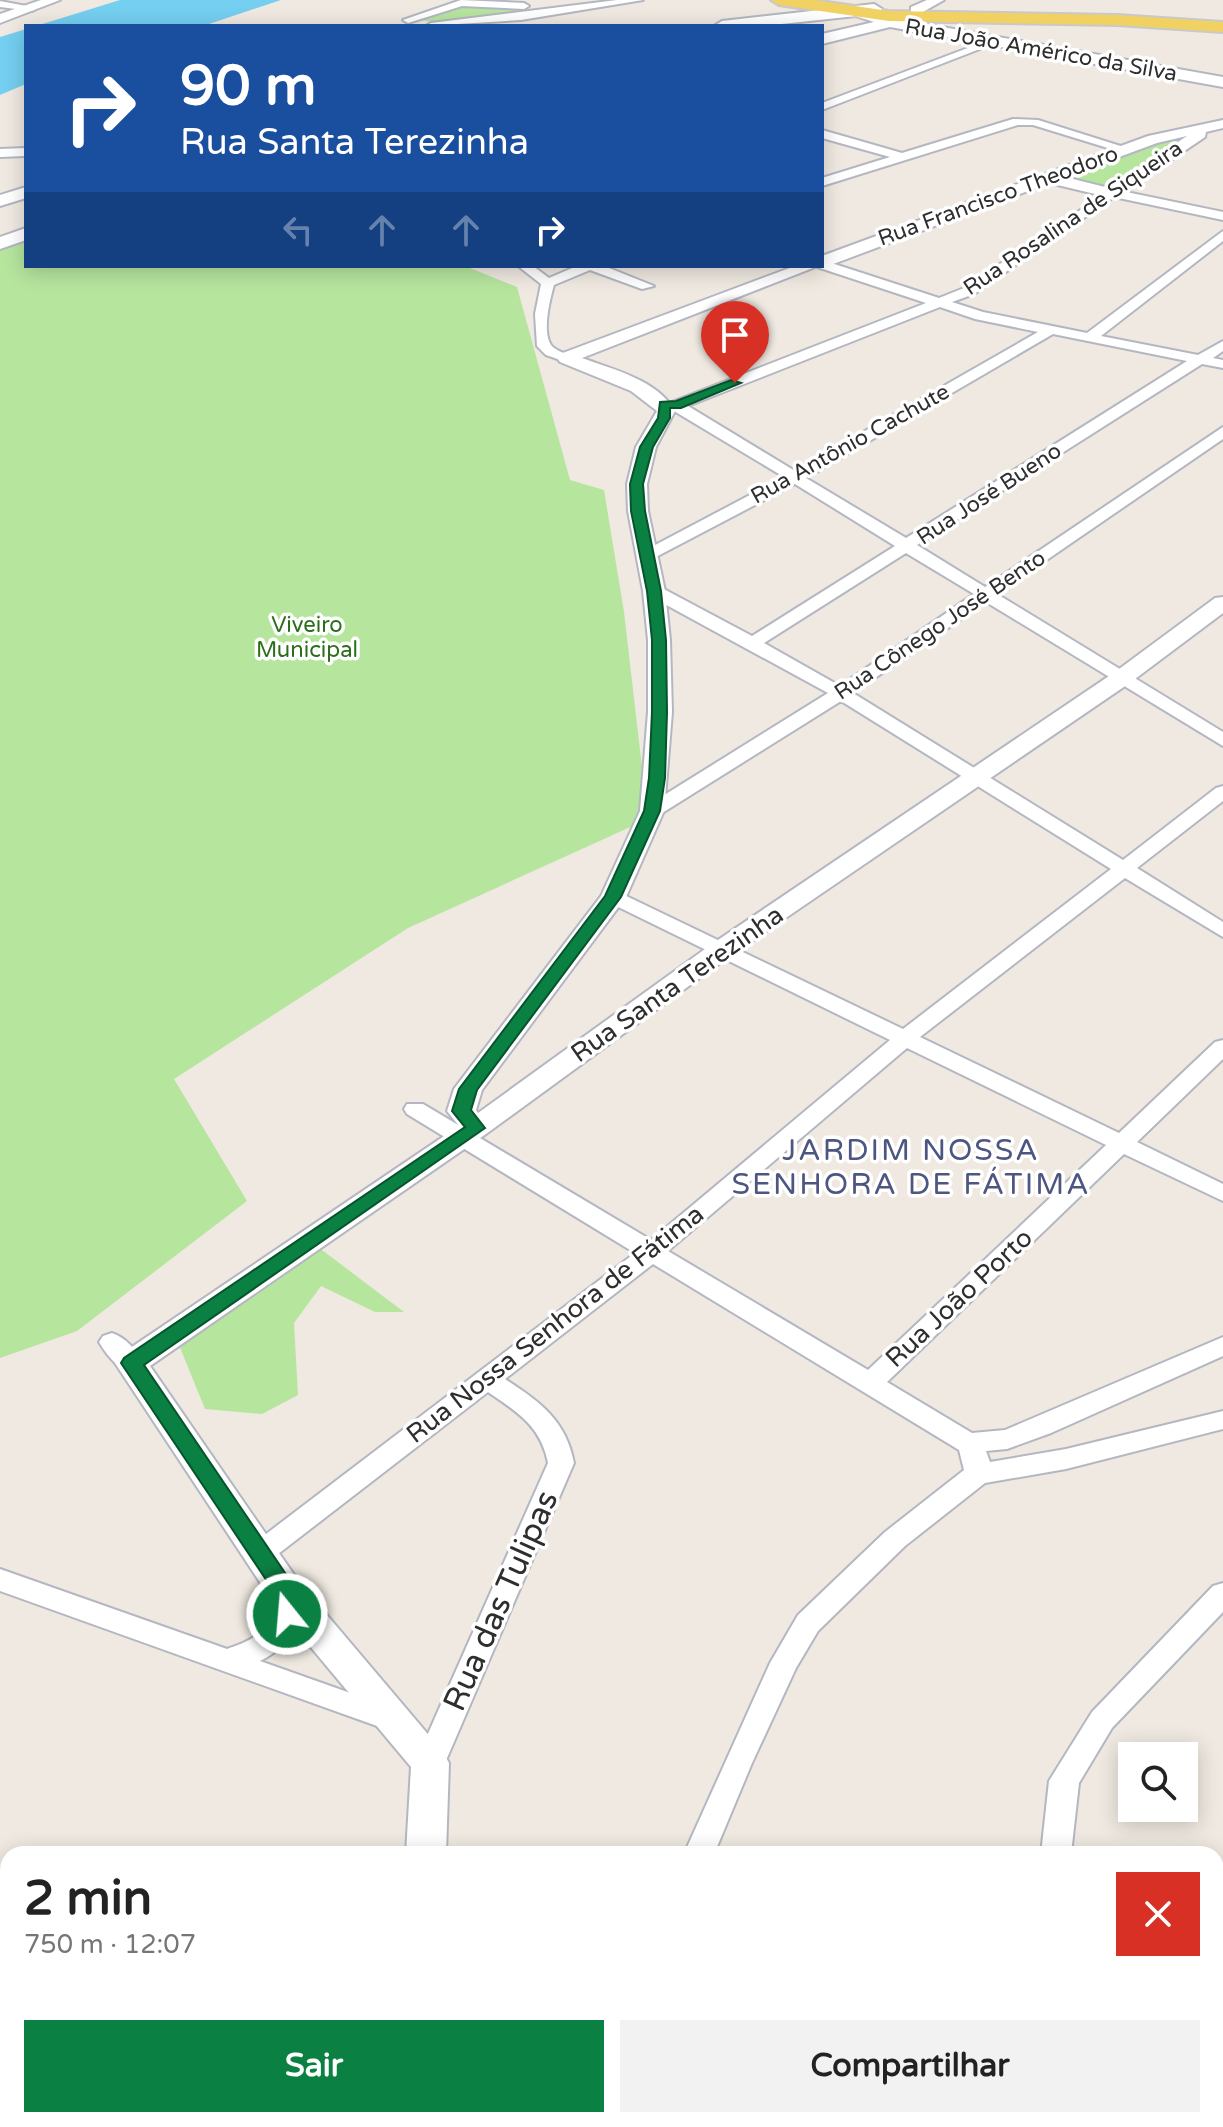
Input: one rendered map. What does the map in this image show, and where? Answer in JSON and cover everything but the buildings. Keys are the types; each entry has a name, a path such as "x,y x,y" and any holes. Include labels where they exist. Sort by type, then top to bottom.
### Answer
{"main road":[{"path":"779,0 856,11"},
{"path":"820,0 887,15"},
{"path":"740,24 856,11 922,8 1223,25"},
{"path":"824,38 887,15 922,8 951,12 1116,16 1223,25"},
{"name":"Rua João Américo da Silva","path":"856,11 887,15 993,42 1223,82"},
{"path":"0,201 24,193"},
{"path":"0,243 24,235"}],"street":[{"path":"0,19 53,0"},
{"path":"451,24 638,0"},
{"path":"418,24 408,20 461,3 581,9"},
{"path":"0,4 32,8"},
{"path":"521,17 532,11 530,6"},
{"path":"824,106 993,42"},
{"path":"824,181 1017,121 1034,122 1124,149"},
{"name":"Rua Francisco Theodoro","path":"824,262 1124,149 1217,125"},
{"name":"Rua Rosalina de Siqueira","path":"671,405 938,304 984,283 1112,193 1217,125"},
{"path":"824,135 904,157"},
{"path":"0,153 24,152"},
{"path":"1048,178 1223,216"},
{"path":"1090,337 1223,235"},
{"path":"824,264 938,304 1223,364"},
{"path":"528,268 548,283"},
{"path":"585,268 548,283 543,292 542,340 549,350 649,393 796,477 1223,740"},
{"path":"596,268 647,286"},
{"path":"566,358 805,268"},
{"name":"Rua Antônio Cachute","path":"646,556 796,477 1052,329"},
{"name":"Rua José Bueno","path":"755,641 1223,345"},
{"path":"469,1134 461,1111 468,1089 613,897 652,811 660,712 659,640 637,484 646,447 671,405"},
{"name":"Rua Cônego José Bento","path":"652,811 841,693 1223,432"},
{"path":"654,591 755,641 1223,931"},
{"name":"Rua Santa Terezinha","path":"259,1554 122,1353 469,1134 721,950 1123,677 1223,603"},
{"name":"Rua Nossa Senhora de Fátima","path":"259,1554 651,1253 903,1040 1121,868 1223,792"},
{"path":"613,897 1223,1193"},
{"name":"Rua João Porto","path":"869,1384 1223,1047"},
{"path":"415,1109 469,1134 651,1253 968,1443 976,1457 978,1474"},
{"path":"968,1443 1007,1439 1042,1426 1223,1346"},
{"name":"Rua das Tulipas","path":"426,1846 430,1763 561,1463 559,1441 547,1422 487,1379"},
{"path":"702,1846 784,1663 808,1623 895,1539 978,1474 1066,1459 1223,1420"},
{"path":"1042,1426 1056,1440 1066,1459"},
{"path":"259,1554 286,1592 430,1763"},
{"path":"0,1580 392,1720"},
{"path":"228,1660 254,1653 276,1638 287,1614 286,1592"},
{"path":"1057,1846 1064,1781 1102,1720 1223,1594"}],"green space":[{"path":"461,5 525,11 436,23 417,19"},
{"path":"1173,137 1181,139 1106,188 1062,177"},
{"name":"Viveiro Municipal","path":"24,234 24,268 470,268 517,287 570,480 604,490 624,612 648,819 408,928 174,1079 247,1201 77,1331 0,1358 0,242"},
{"path":"318,1247 404,1312 375,1312 321,1286 294,1323 298,1395 262,1414 205,1409 179,1345"}],"water":[{"path":"120,0 281,0 209,24 42,24"},
{"path":"24,30 24,85 0,95 0,37"}],"district":[{"name":"JARDIM NOSSA SENHORA DE FÁTIMA","path":"911,1167"}],"route":[{"path":"287,1614 286,1592 131,1363 476,1128 461,1111 461,1103 468,1089 613,897 652,811 660,712 659,640 654,591 638,511 637,484 646,447 664,418 664,404 677,405 735,383"}]}
